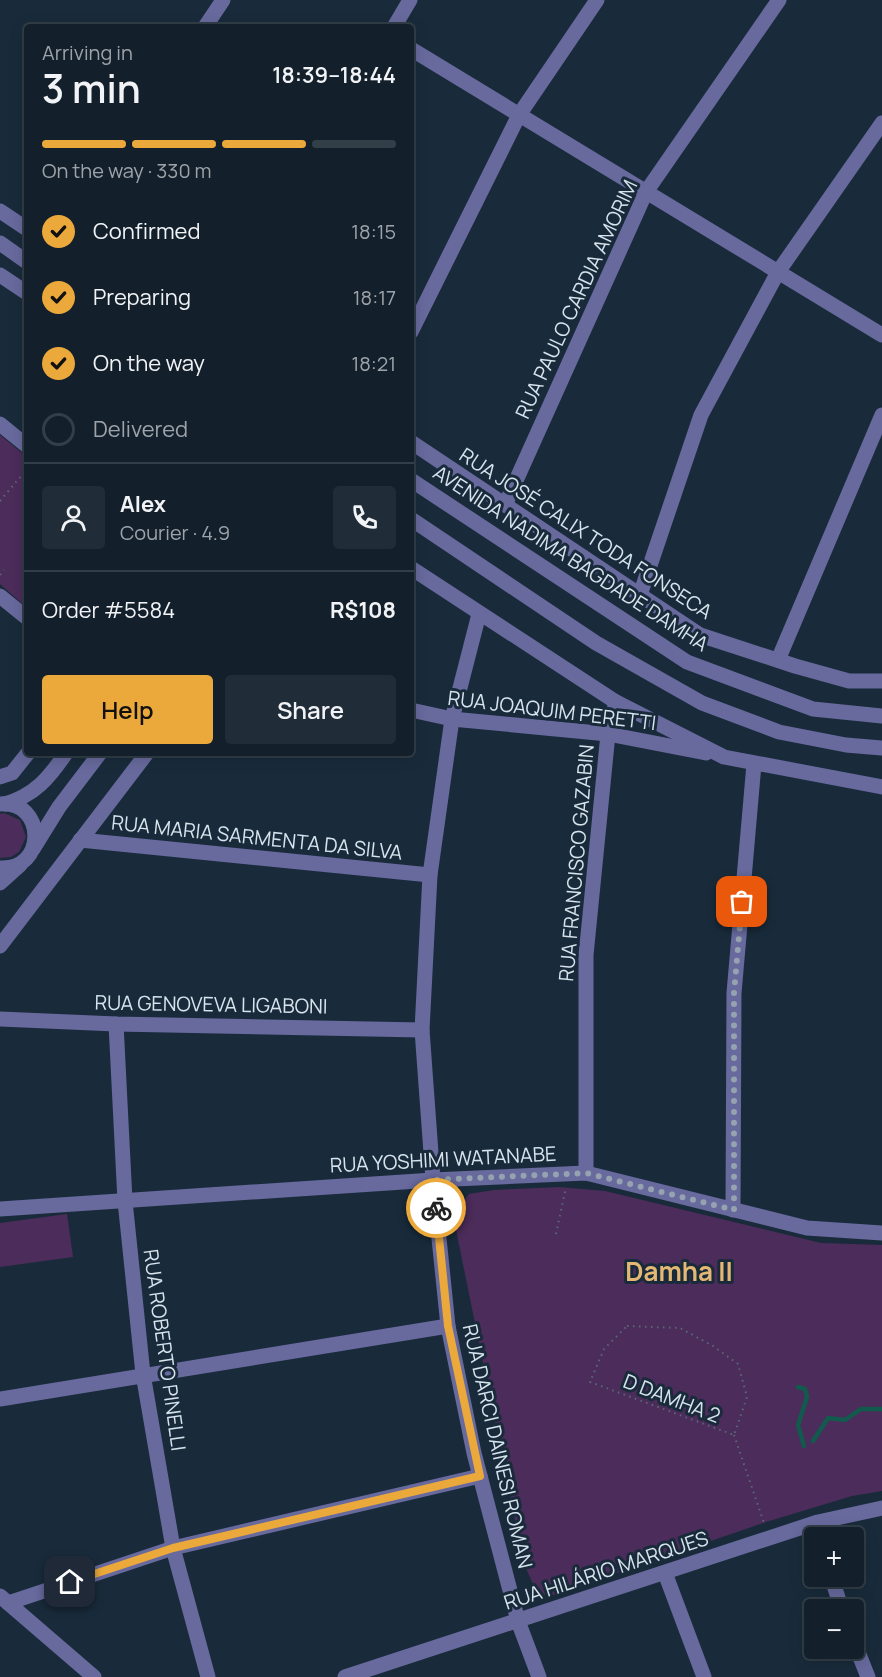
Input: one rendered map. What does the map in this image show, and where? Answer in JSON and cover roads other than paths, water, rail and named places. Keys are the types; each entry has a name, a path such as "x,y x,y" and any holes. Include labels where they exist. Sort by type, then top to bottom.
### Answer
{"street":[{"path":"207,24 223,0"},
{"path":"396,24 410,0"},
{"path":"414,326 519,115 597,0"},
{"name":"RUA PAULO CARDIA AMORIM","path":"505,505 646,192 779,0"},
{"path":"414,51 882,335"},
{"path":"640,595 701,415 778,272 882,123"},
{"path":"0,211 24,226"},
{"path":"0,243 24,260"},
{"path":"0,275 24,291"},
{"path":"777,660 882,415"},
{"path":"0,424 24,444"},
{"name":"RUA JOSÉ CALIX TODA FONSECA","path":"414,444 700,635 849,681 882,681"},
{"name":"AVENIDA NADIMA BAGDADE DAMHA","path":"414,482 687,662 813,709 882,716"},
{"path":"414,521 596,643 702,703 779,732 846,746 882,748"},
{"path":"414,570 616,702 723,757 882,787"},
{"path":"0,596 24,616"},
{"name":"RUA DARCI DAINESI ROMAN","path":"479,614 452,719 430,875 422,1030 433,1180 448,1326 480,1476 518,1620 539,1677"},
{"name":"RUA FRANCISCO GAZABIN","path":"586,1173 586,955 608,735 616,702"},
{"name":"RUA JOAQUIM PERETTI","path":"414,711 452,719 608,735 723,757"},
{"path":"0,777 12,773 26,756"},
{"path":"2,804 23,797 39,787 64,756"},
{"path":"0,883 29,854 59,807 98,756"},
{"path":"0,946 145,756"},
{"path":"734,1210 734,993 754,764"},
{"path":"0,868 17,865 29,854 35,828 31,819 15,806 2,804"},
{"name":"RUA MARIA SARMENTA DA SILVA","path":"80,840 430,875"},
{"name":"RUA GENOVEVA LIGABONI","path":"0,1019 116,1024 422,1030"},
{"name":"RUA ROBERTO PINELLI","path":"116,1024 125,1201 143,1374 173,1548 208,1677"},
{"name":"RUA YOSHIMI WATANABE","path":"0,1209 433,1180 586,1173 807,1228 882,1233"},
{"path":"0,1399 448,1326"},
{"path":"4,1600 173,1548 480,1476"},
{"name":"RUA HILÁRIO MARQUES","path":"828,1527 882,1508"},
{"name":"RUA HILÁRIO MARQUES","path":"345,1677 769,1538 804,1532"},
{"path":"665,1573 704,1677"},
{"path":"4,1600 94,1677"},
{"path":"861,1659 868,1677"}],"waterway":[{"path":"798,1387 805,1389 807,1397 798,1425 804,1446"},
{"path":"813,1441 828,1418 845,1420 861,1409 882,1409"}],"district":[{"name":"Damha II","path":"679,1271"}]}
